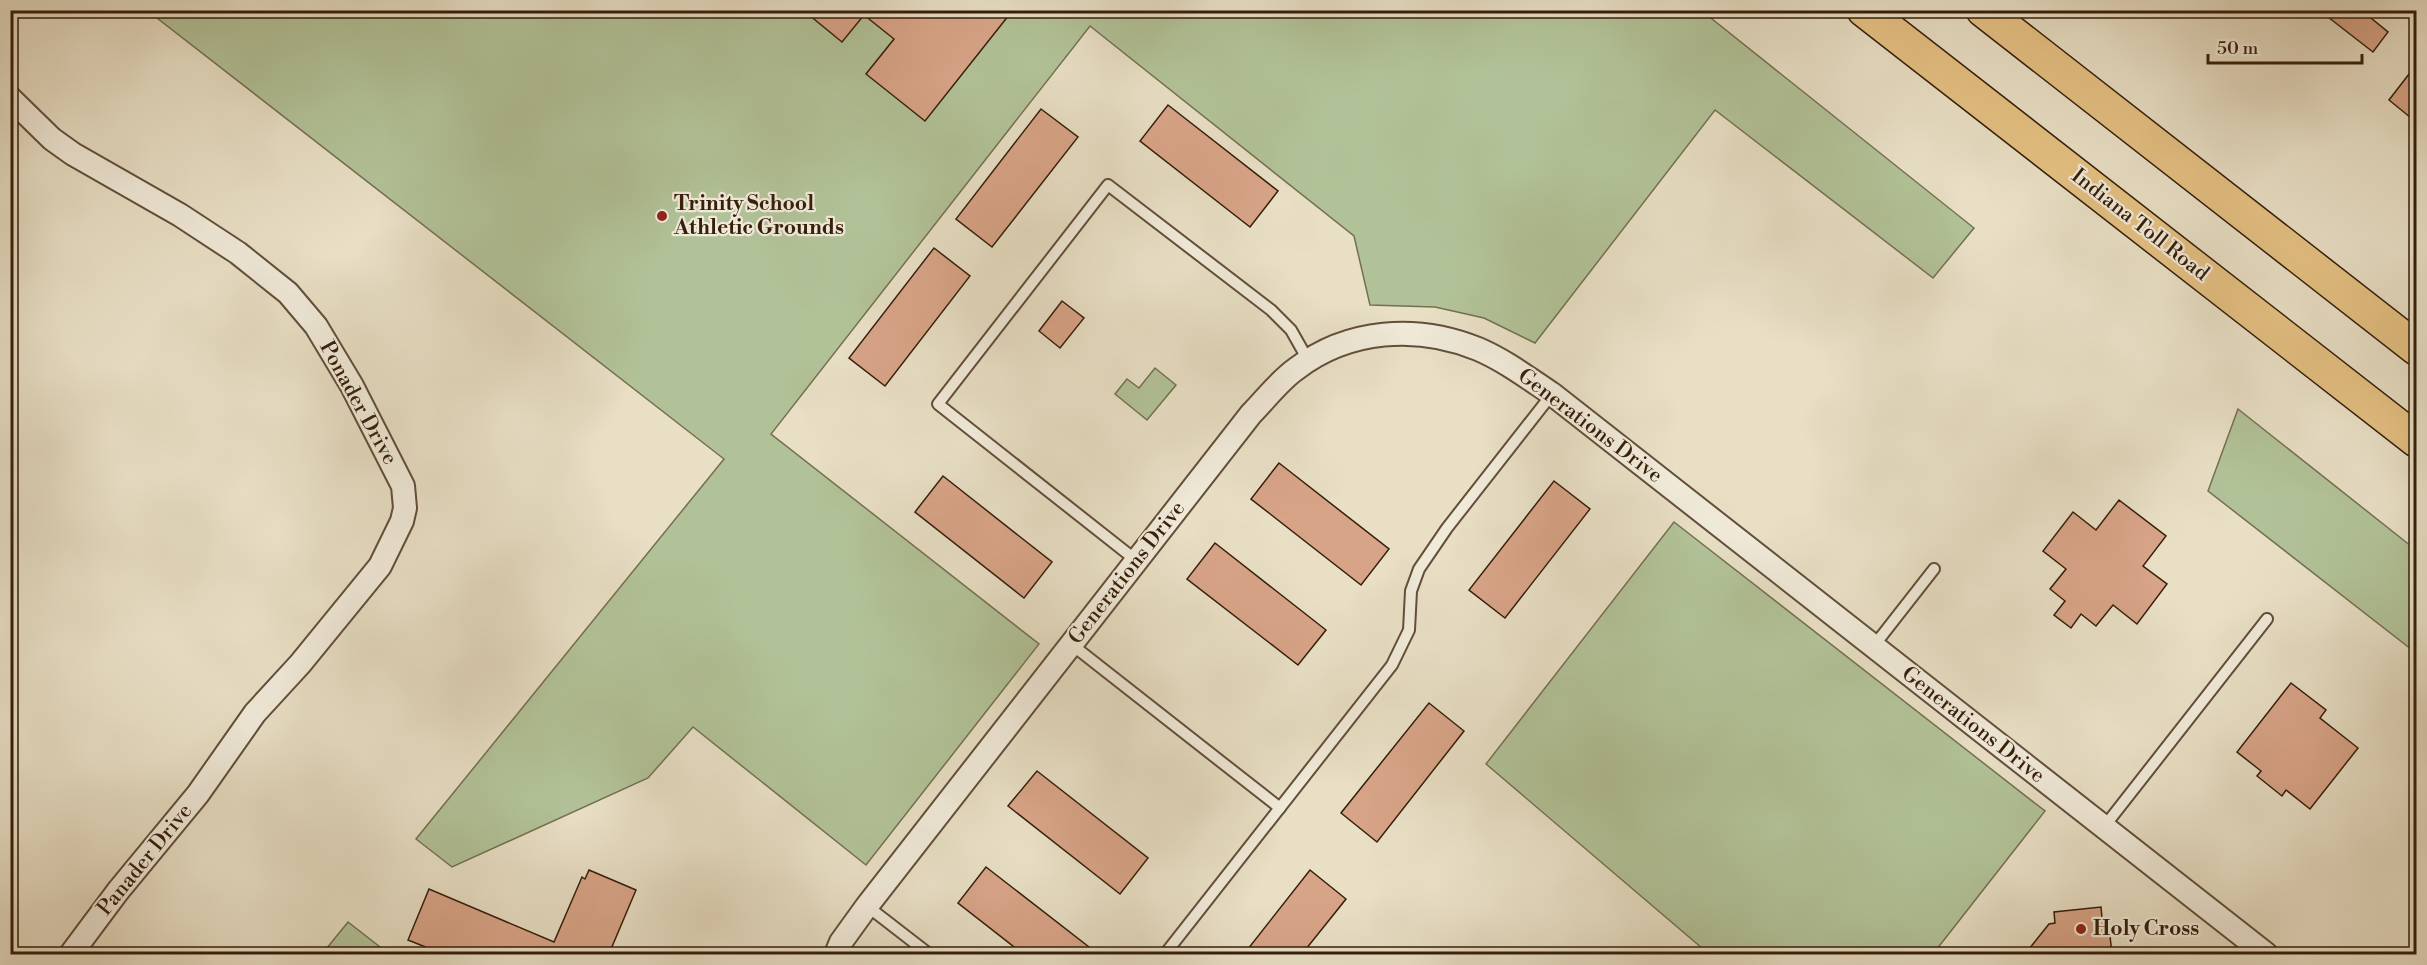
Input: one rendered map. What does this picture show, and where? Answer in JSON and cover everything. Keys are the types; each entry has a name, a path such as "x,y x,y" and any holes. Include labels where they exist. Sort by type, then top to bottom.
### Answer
{"highway":[{"name":"Indiana Toll Road","path":"1864,10 2416,440"},
{"path":"1983,10 2416,348"}],"street":[{"name":"Ponader Drive","path":"10,98 52,139 180,215 238,253 288,293 316,326 352,386 403,486 405,508 402,521 380,566 300,664 255,713 198,794"},
{"name":"Generations Drive","path":"836,954 841,942 867,906 1251,414 1294,370 1308,360 1344,343 1375,334 1413,334 1449,339 1479,350 1552,394 2266,954"},
{"name":"Panader Drive","path":"71,954 118,891 198,794"}],"lane":[{"path":"1137,561 938,404 1108,185 1271,310 1291,330 1308,360"},
{"path":"1165,954 1392,665 1409,630 1411,591 1419,568 1447,528 1552,394"},
{"path":"1873,646 1934,569"},
{"path":"2104,827 2267,619"},
{"path":"1071,644 1280,808"},
{"path":"867,906 929,954"}],"green space":[{"path":"148,11 1702,11 1974,228 1933,278 1715,110 1535,343 1484,318 1435,307 1370,305 1354,236 1090,26 771,434 1039,644 866,865 693,727 648,778 452,867 416,839 724,459"},
{"path":"1155,368 1176,385 1147,420 1115,394 1127,379 1139,388"},
{"path":"2238,409 2416,550 2416,653 2208,491"},
{"path":"1674,522 2045,811 1933,954 1709,954 1486,764"},
{"path":"348,922 389,954 322,954"}],"building":[{"path":"803,10 1013,10 925,121 866,74 894,39 864,15 842,42"},
{"path":"2319,10 2361,10 2388,32 2373,52"},
{"path":"2416,65 2416,122 2389,100"},
{"path":"1168,105 1278,191 1250,227 1140,141"},
{"path":"1041,109 1078,137 992,247 956,219"},
{"path":"934,248 970,276 885,386 849,358"},
{"path":"1062,301 1084,318 1060,348 1039,331"},
{"path":"1279,463 1389,549 1361,585 1251,499"},
{"path":"943,476 1052,562 1024,598 915,512"},
{"path":"1554,481 1590,509 1505,618 1469,590"},
{"path":"2119,500 2166,536 2143,566 2167,584 2137,624 2113,605 2096,626 2081,614 2071,628 2054,615 2065,601 2050,589 2066,569 2043,551 2073,512 2096,530"},
{"path":"1215,543 1326,630 1298,665 1187,579"},
{"path":"2291,683 2326,710 2320,718 2358,748 2310,809 2286,790 2282,796 2257,776 2261,771 2237,752"},
{"path":"1429,703 1464,731 1377,842 1341,813"},
{"path":"1037,771 1148,858 1120,894 1008,806"},
{"path":"986,867 1098,954 1023,954 958,903"},
{"path":"589,870 636,890 611,949 607,948 604,954 443,954 408,940 429,889 554,942 582,877 585,879"},
{"path":"1310,870 1346,899 1302,954 1244,954"},
{"name":"Holy Cross","path":"2101,907 2102,918 2108,918 2112,954 2025,954 2049,924 2055,923 2054,912"}],"place":[{"name":"Trinity School Athletic Grounds","path":"662,216"},
{"name":"Holy Cross","path":"2081,929"}]}
